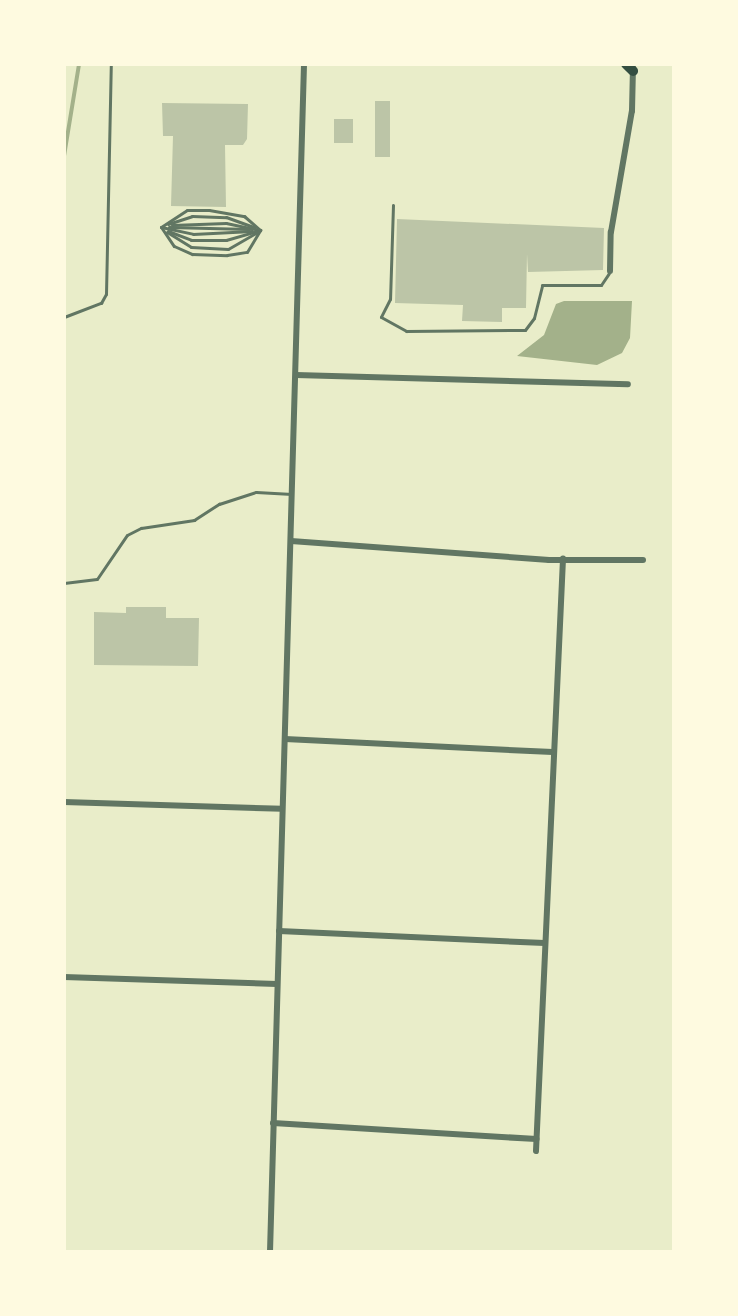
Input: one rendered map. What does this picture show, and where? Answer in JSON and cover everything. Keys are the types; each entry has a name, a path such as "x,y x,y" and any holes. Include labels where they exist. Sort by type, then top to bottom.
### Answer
{"street":[{"path":"270,1252 304,64"},
{"path":"610,271 611,232 632,111 631,66"},
{"path":"296,375 628,384"},
{"path":"291,541 563,559 643,560"},
{"path":"536,1151 563,559"},
{"path":"285,739 553,752"},
{"path":"64,802 282,809"},
{"path":"279,931 545,943"},
{"path":"64,977 277,984"},
{"path":"273,1123 537,1139"}],"lane":[{"path":"64,317 101,303 106,294 111,64"},
{"path":"393,205 390,299 381,317 406,331 525,330 534,318 542,285 601,285 610,271"},
{"path":"161,227 187,210 244,216 260,230"},
{"path":"161,227 190,222 260,230"},
{"path":"161,227 193,234 260,230"},
{"path":"161,227 191,247 228,249 244,244 260,230"},
{"path":"161,227 174,246 192,254 247,252 260,230"},
{"path":"64,583 97,579 109,568 127,535 141,528 194,520 219,504 256,492 292,494"}],"shaded area":[{"path":"564,301 632,301 630,338 622,353 597,365 517,356 544,335 556,304"}],"building":[{"path":"375,101 390,101 390,157 375,157"},
{"path":"162,103 248,104 247,139 243,145 225,145 226,207 171,206 173,136 163,136"},
{"path":"334,119 353,119 353,143 334,143"},
{"path":"397,219 604,228 603,270 528,272 527,254 526,308 502,308 502,322 462,321 463,305 395,303"},
{"path":"126,607 166,607 166,618 199,618 198,666 94,665 94,612 126,613"}],"waterway":[{"path":"64,156 79,64"}]}
